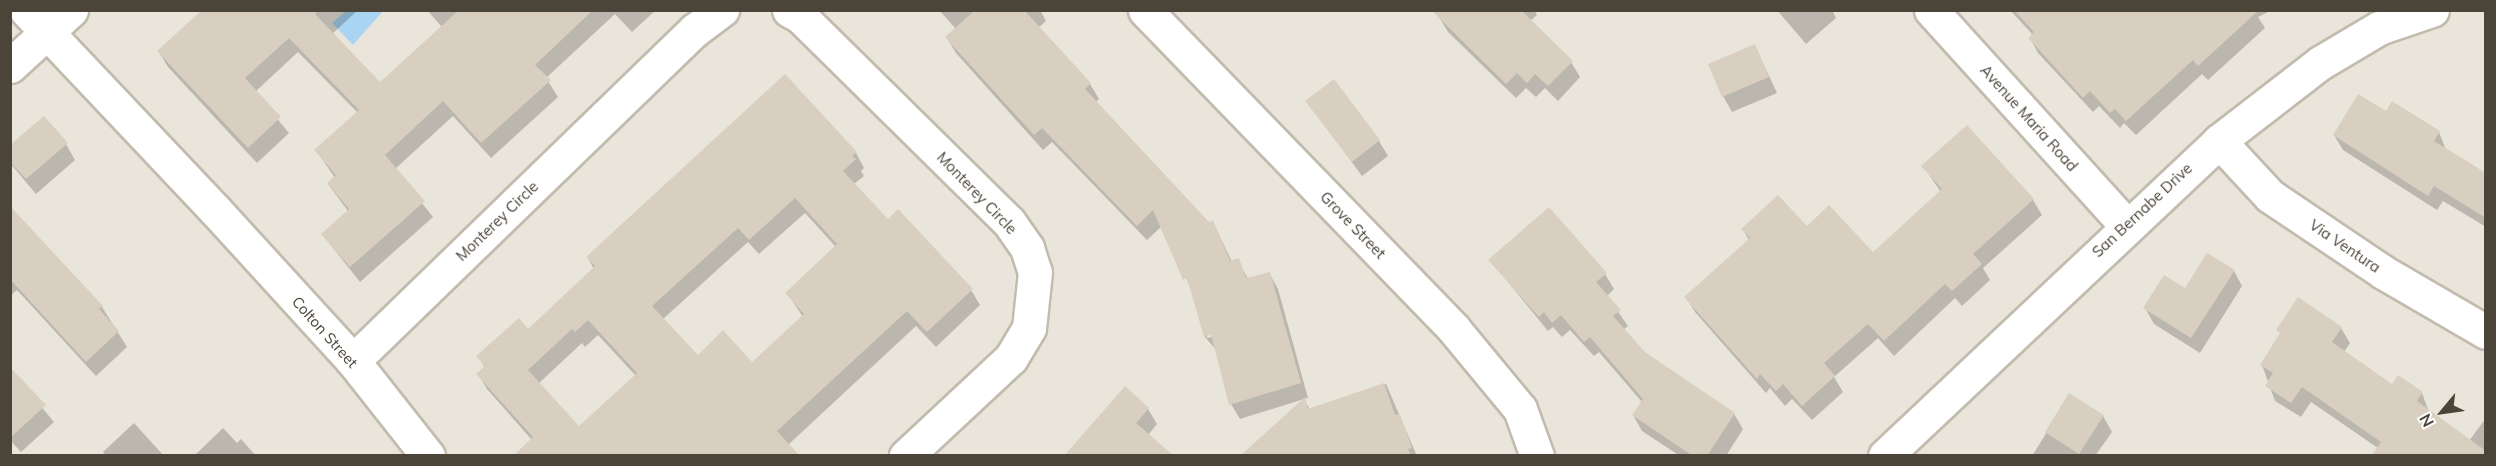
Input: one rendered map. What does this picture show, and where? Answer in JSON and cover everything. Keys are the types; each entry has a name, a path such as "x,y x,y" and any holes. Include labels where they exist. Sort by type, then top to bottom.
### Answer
{"street":[{"path":"10,66 37,22 71,10"},
{"name":"Monterey Circle","path":"353,361 695,30 722,10"},
{"name":"Monterey Circle","path":"789,10 800,16 1009,222 1026,248 1035,272 1029,328 1011,358 906,456"},
{"name":"Grove Street","path":"1145,10 1453,328 1520,409 1537,456"},
{"name":"Avenue Maria Road","path":"1931,10 2126,225"},
{"name":"San Bernabe Drive","path":"1885,456 2126,225 2218,141 2320,63 2379,28 2432,10"},
{"name":"Colton Street","path":"37,22 216,211 353,361 428,456"},
{"name":"Via Ventura","path":"2218,141 2270,196 2383,272 2486,332"}],"shaded area":[{"path":"11,11 2485,11 2485,455 11,455"}],"water":[{"path":"347,10 383,11 353,45 332,23"}],"building":[{"path":"202,10 318,10 315,14 380,82 459,10 593,10 535,65 551,80 481,143 443,101 385,155 425,201 350,267 321,234 349,209 327,183 336,175 314,150 359,110 289,38 245,78 281,117 248,148 157,51"},
{"path":"975,10 1024,10 1091,83 1085,89 1209,222 1213,220 1230,261 1239,258 1246,278 1270,272 1301,383 1229,405 1211,335 1204,337 1187,278 1183,280 1153,210 1137,226 1042,128 1034,135 945,37"},
{"path":"1431,10 1521,10 1573,61 1548,86 1535,74 1527,83 1517,73 1506,84"},
{"path":"2014,10 2259,10 2198,66 2193,60 2126,121 2115,109 2110,113 2090,91 2083,98 2028,38 2034,32"},
{"path":"1755,44 1769,77 1722,97 1708,64"},
{"path":"785,74 857,152 852,156 856,159 843,171 888,219 898,209 973,289 927,332 907,311 777,431 800,456 513,456 533,437 476,374 485,366 476,356 519,318 528,329 595,266 586,257","holes":["795,198 837,244 785,293 804,314 752,362 723,330 698,355 652,306 738,228 749,240","588,320 637,373 579,426 528,370 572,329 575,332"]},
{"path":"1334,79 1380,140 1352,162 1305,101"},
{"path":"2358,94 2386,111 2392,101 2440,131 2434,141 2486,173 2486,218 2434,186 2428,196 2333,135"},
{"path":"44,116 68,143 26,179 10,162 10,145"},
{"path":"1967,125 2034,199 1973,254 1982,264 1952,291 1945,284 1884,341 1868,324 1824,363 1835,376 1802,406 1783,384 1776,391 1760,374 1757,379 1684,297 1750,238 1741,229 1778,195 1807,226 1829,205 1873,252 1942,189 1921,166"},
{"path":"10,206 103,306 99,309 119,331 86,362 10,279"},
{"path":"1549,207 1607,273 1596,282 1621,310 1613,316 1645,352 1735,413 1707,456 1693,456 1632,415 1643,399 1590,337 1584,342 1561,315 1552,323 1544,312 1539,317 1488,260"},
{"path":"2207,253 2235,270 2191,338 2143,308 2164,275 2185,288"},
{"path":"2298,297 2342,327 2332,342 2392,384 2398,375 2423,392 2417,401 2486,451 2486,456 2371,456 2381,442 2302,387 2291,403 2265,386 2273,373 2260,365 2280,333 2276,330"},
{"path":"10,367 46,405 10,438"},
{"path":"1384,383 1395,415 1400,414 1412,448 1408,449 1411,456 1240,456 1305,397 1308,409"},
{"path":"1125,386 1149,408 1136,423 1174,456 1064,456"},
{"path":"2069,393 2104,415 2079,454 2045,432"}]}
